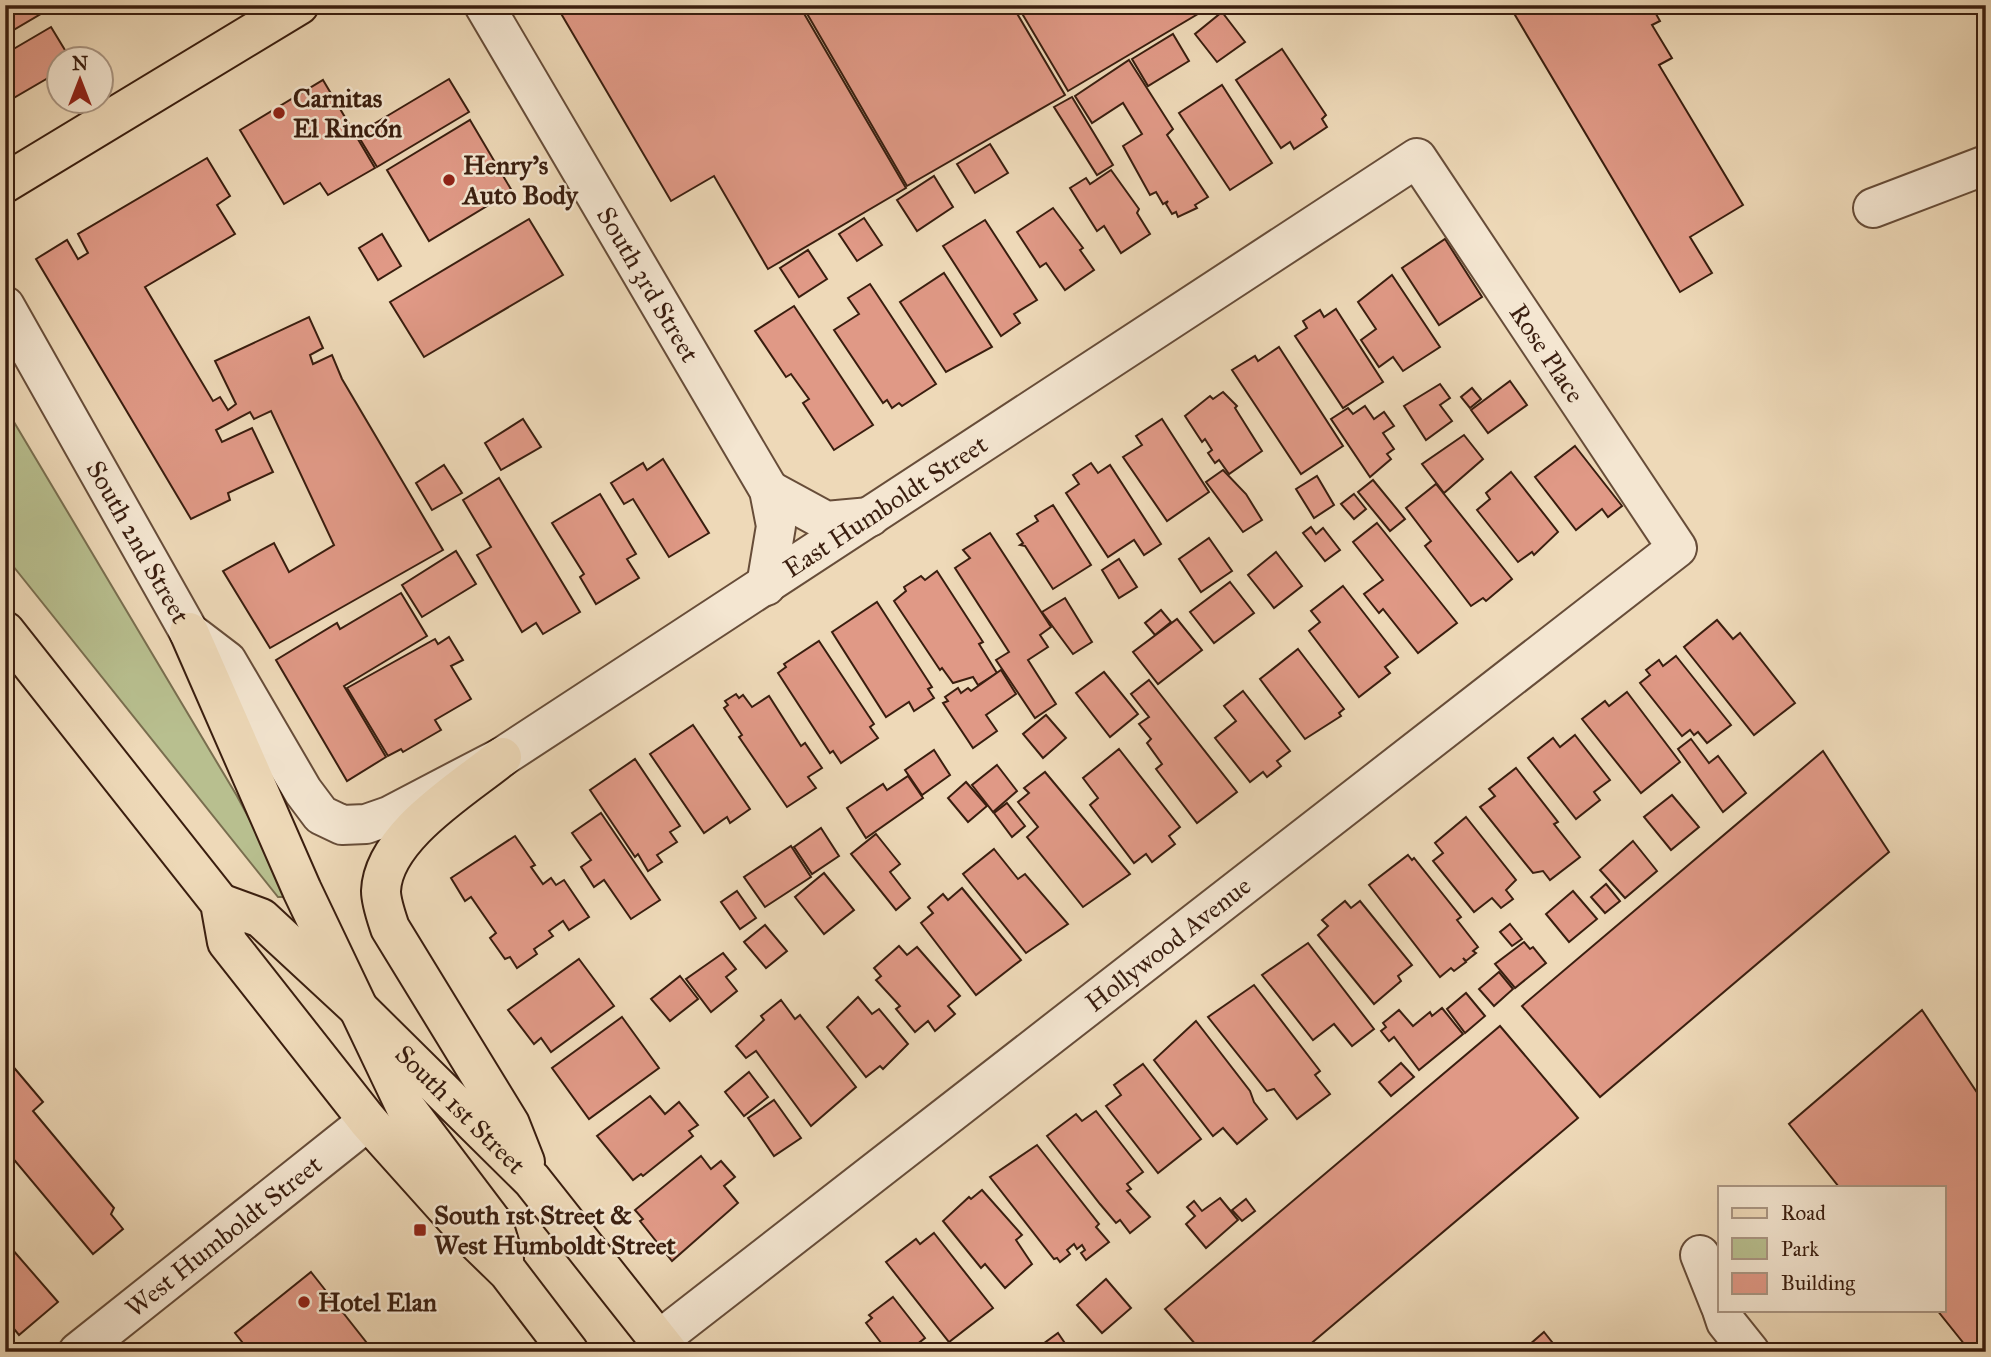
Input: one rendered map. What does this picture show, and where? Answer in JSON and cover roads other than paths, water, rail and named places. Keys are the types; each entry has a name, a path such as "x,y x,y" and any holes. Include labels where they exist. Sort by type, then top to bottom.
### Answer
{"main road":[{"path":"5,183 299,5"},
{"path":"5,631 220,903 228,942 368,1121 473,1238 508,1272 569,1352"},
{"path":"189,632 357,1007 406,1108 494,1223 508,1272"},
{"path":"502,757 412,830 391,858 384,873 381,892 390,928 510,1124 532,1180"},
{"name":"South 1st Street","path":"220,903 261,918 357,1007 532,1180 664,1346"}],"street":[{"name":"South 3rd Street","path":"484,5 769,490"},
{"name":"East Humboldt Street","path":"342,825 366,824 388,816 502,757 1417,159"},
{"name":"Rose Place","path":"1417,159 1677,548"},
{"path":"1873,208 1986,165"},
{"name":"South 2nd Street","path":"5,306 189,632 227,661 303,791 321,814 342,825"},
{"path":"769,490 826,521 870,517"},
{"path":"766,586 776,526 769,490"},
{"name":"Hollywood Avenue","path":"664,1346 1677,548"},
{"name":"West Humboldt Street","path":"78,1352 368,1121"},
{"path":"1700,1255 1718,1300"},
{"path":"1722,1312 1726,1322 1750,1352"}],"place":[{"name":"Carnitas El Rincón","path":"279,113"},
{"name":"Henry's Auto Body","path":"449,180"},
{"name":"South 1st Street & West Humboldt Street","path":"420,1230"},
{"name":"Hotel Elan","path":"304,1302"}]}
